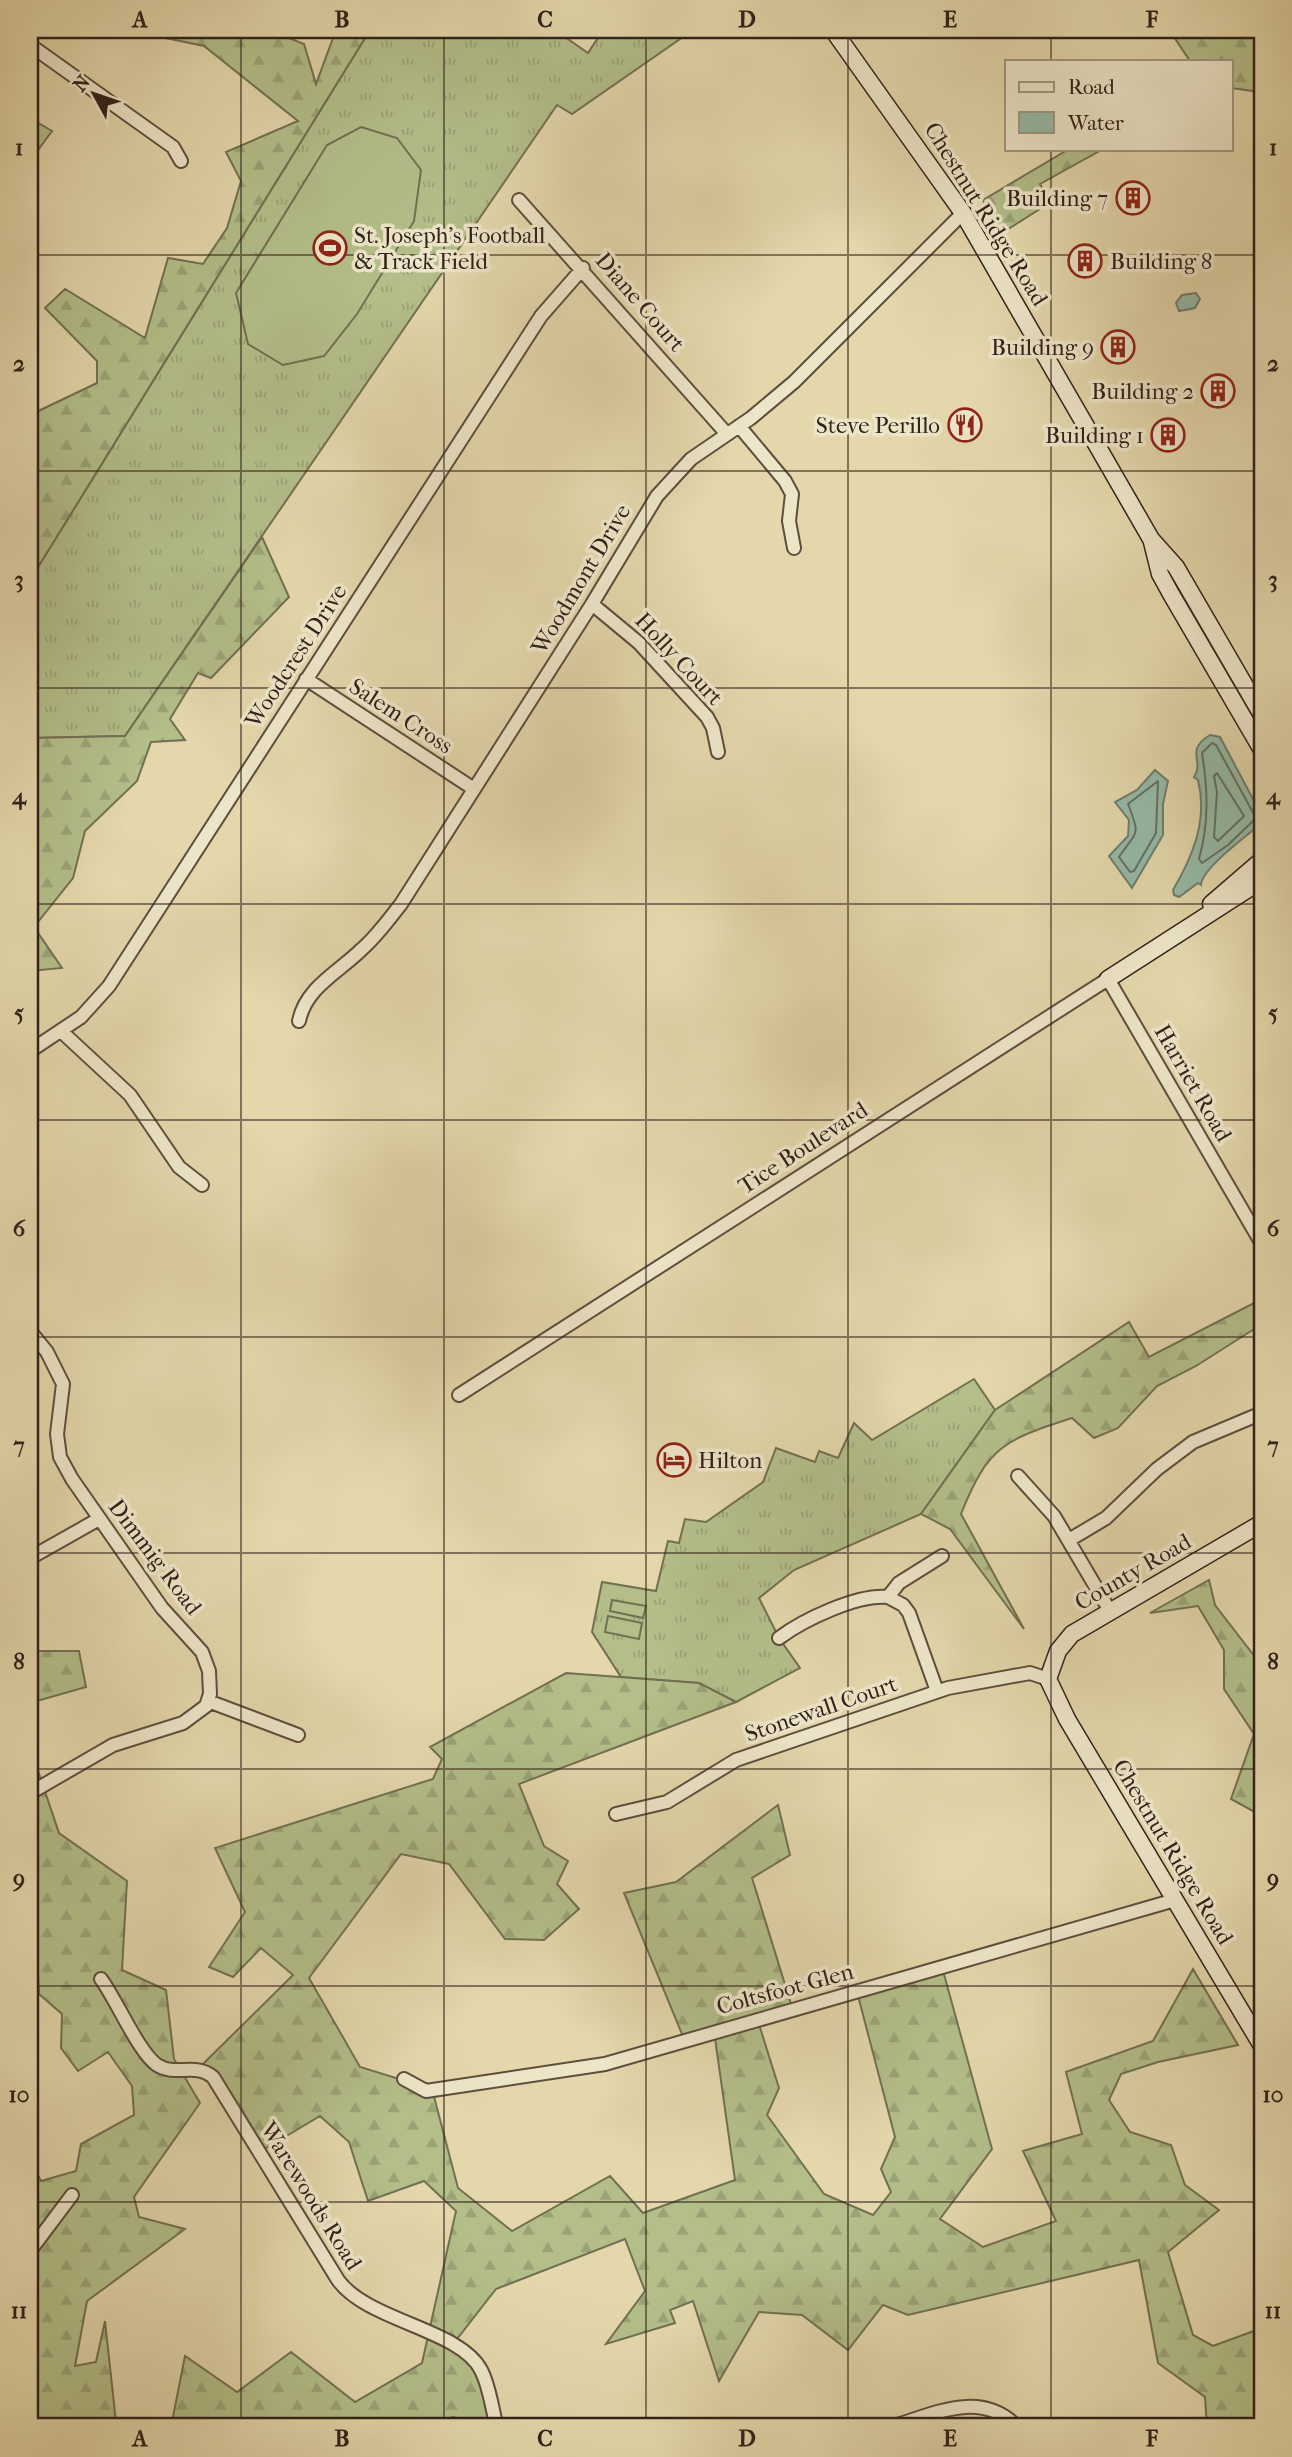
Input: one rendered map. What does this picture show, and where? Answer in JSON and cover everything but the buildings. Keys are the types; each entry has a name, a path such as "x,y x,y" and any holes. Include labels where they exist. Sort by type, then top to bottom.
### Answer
{"main road":[{"name":"Chestnut Ridge Road","path":"834,30 963,213 1151,540 1177,567 1262,715"},
{"name":"Chestnut Ridge Road","path":"1151,540 1160,574 1262,750"},
{"path":"1255,881 1262,853"},
{"name":"Tice Boulevard","path":"1108,979 1172,940 1255,881 1262,860"},
{"name":"County Road","path":"1048,1679 1055,1657 1067,1639 1262,1522"},
{"name":"Chestnut Ridge Road","path":"1048,1679 1067,1719 1262,2046"}],"street":[{"path":"30,45 173,147 181,161"},
{"name":"Diane Court","path":"519,200 583,268 726,433"},
{"name":"Woodmont Drive","path":"299,1021 302,1007 314,989 365,947 395,911 592,604 657,496 691,459 739,426 794,382 963,213"},
{"name":"Woodcrest Drive","path":"30,1051 81,1017 109,986 541,316 583,268"},
{"path":"739,426 785,481 792,494 789,521 794,548"},
{"name":"Holly Court","path":"592,604 639,643 706,717 713,728 718,752"},
{"name":"Salem Cross","path":"306,679 474,789"},
{"name":"Harriet Road","path":"1108,979 1262,1244"},
{"name":"Tice Boulevard","path":"459,1395 1108,979"},
{"path":"62,1032 130,1095 179,1167 202,1185"},
{"name":"Dimmig Road","path":"30,1331 47,1352 63,1384 57,1434 61,1457 99,1519 162,1608 202,1652 209,1671 208,1701"},
{"path":"1069,1540 1106,1518 1157,1469 1193,1442 1262,1413"},
{"path":"1018,1476 1048,1507 1110,1611"},
{"path":"30,1558 99,1519"},
{"path":"888,1597 899,1583 942,1556"},
{"path":"779,1638 801,1622 871,1598 888,1597 904,1605 909,1613 937,1691"},
{"name":"Stonewall Court","path":"616,1814 667,1802 736,1760 937,1691 1003,1675 1030,1673 1048,1679"},
{"path":"30,1793 113,1745 183,1723 208,1701 298,1735"},
{"name":"Coltsfoot Glen","path":"404,2079 426,2091 605,2064 1175,1900"},
{"name":"Warewoods Road","path":"101,1979 144,2052 157,2065 173,2071 199,2068 213,2077 338,2280 350,2294 450,2344 481,2370 497,2427"},
{"path":"30,2251 72,2195"},
{"path":"891,2427 959,2406 972,2405 997,2411 1017,2427"}],"green space":[{"path":"127,30 269,30 304,44 316,84 336,30 370,30 30,580 30,485 38,466 30,432 30,415 97,383 97,361 45,308 65,289 145,338 168,258 203,264 227,228 241,181 226,152 298,121 204,46"},
{"path":"370,30 512,30 524,38 531,30 555,30 588,53 603,30 693,30 572,114 557,105 125,736 30,738 30,580"},
{"path":"1185,30 1256,30 1262,43 1262,99 1259,92 1232,88 1232,60 1189,60 1174,37"},
{"path":"30,118 52,131 30,161"},
{"name":"St. Joseph's Football & Track Field","path":"361,127 397,138 421,170 414,221 357,314 324,356 283,365 248,344 236,293 327,145"},
{"path":"1067,150 1101,150 1040,184 1051,202 1002,233 983,200"},
{"path":"262,537 289,597 211,678 198,673 170,719 185,740 151,742 137,781 85,831 73,878 34,927 62,968 30,971 30,738 125,736"},
{"path":"1262,1299 1262,1324 1196,1366 1157,1386 1118,1428 1094,1438 1072,1418 1014,1440 1001,1449 980,1473 961,1514 1024,1629 950,1529 921,1514 995,1410 1129,1322 1149,1357"},
{"path":"974,1379 995,1410 921,1514 794,1570 759,1598 779,1638 800,1668 736,1702 699,1683 621,1677 592,1632 602,1582 656,1591 668,1541 679,1543 685,1519 706,1522 763,1482 776,1448 815,1462 819,1451 838,1458 854,1423 872,1440"},
{"path":"1209,1580 1215,1605 1262,1666 1262,1816 1231,1799 1254,1734 1224,1689 1224,1650 1198,1606 1150,1613"},
{"path":"612,1600 646,1606 643,1618 610,1611"},
{"path":"608,1616 642,1623 639,1639 605,1632"},
{"path":"30,1651 79,1651 86,1687 30,1703"},
{"path":"566,1673 699,1683 736,1702 519,1784 544,1846 568,1861 557,1884 579,1909 544,1940 505,1939 449,1864 401,1854 309,1978 360,2067 432,2089 458,2188 512,2231 610,2176 643,2213 735,2180 714,2031 684,2039 624,1893 676,1882 778,1805 790,1855 752,1878 792,2007 757,2018 779,2088 767,2115 824,2194 873,2215 891,2192 881,2169 895,2137 856,1988 942,1967 992,2149 940,2219 983,2247 1056,2221 1023,2151 1082,2134 1066,2072 1153,2041 1193,1969 1238,2045 1158,2062 1121,2074 1109,2100 1130,2132 1171,2145 1185,2185 1219,2210 1168,2252 1193,2335 1213,2346 1262,2328 1262,2427 1207,2427 1205,2397 1158,2363 1139,2260 908,2315 883,2305 848,2350 802,2315 759,2312 719,2381 693,2301 670,2310 675,2323 606,2344 645,2291 625,2239 496,2289 454,2343 488,2382 502,2427 458,2427 454,2417 407,2427 171,2427 185,2356 237,2392 291,2352 355,2402 422,2363 456,2211 424,2181 368,2201 349,2142 320,2116 258,2153 202,2065 293,1975 261,1948 233,1977 209,1967 245,1912 215,1848 433,1779 442,1759 430,1747"},
{"path":"30,1747 59,1833 127,1881 122,1970 166,1990 174,2059 200,2103 134,2197 139,2217 185,2229 87,2301 75,2366 96,2362 105,2321 116,2422 122,2427 30,2427 30,2160 41,2181 76,2171 81,2144 134,2115 132,2086 108,2052 78,2071 61,2048 62,2014 39,1994 37,1956 30,1959 30,1902 36,1870 30,1863"}],"water":[{"path":"1196,293 1200,299 1195,308 1179,311 1176,303 1182,295"},
{"path":"1210,735 1220,737 1262,816 1262,823 1209,870 1201,885 1198,883 1179,897 1174,895 1173,890 1187,864 1200,823 1201,795 1198,780 1194,777 1197,771 1196,751"},
{"path":"1155,770 1168,781 1163,804 1163,835 1132,888 1109,856 1128,836 1129,820 1115,802 1137,790"}],"place":[{"name":"Building 7","path":"1133,198"},
{"name":"St. Joseph's Football & Track Field","path":"330,248"},
{"name":"Building 8","path":"1085,261"},
{"name":"Building 9","path":"1118,347"},
{"name":"Building 2","path":"1218,391"},
{"name":"Steve Perillo","path":"965,425"},
{"name":"Building 1","path":"1168,435"},
{"name":"Hilton","path":"674,1460"}]}
